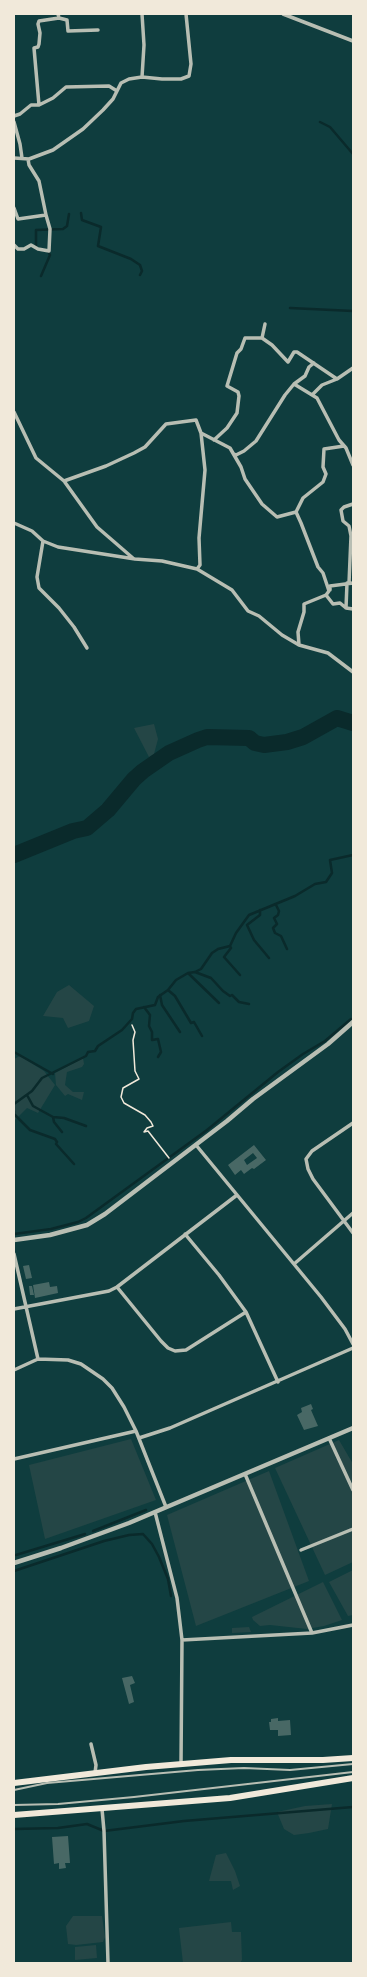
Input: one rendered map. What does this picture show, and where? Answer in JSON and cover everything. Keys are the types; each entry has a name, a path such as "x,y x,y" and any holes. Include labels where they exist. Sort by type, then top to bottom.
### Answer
{"highway":[{"path":"14,1783 95,1773 181,1766 231,1760 323,1760 353,1758"},
{"path":"14,1815 230,1798 353,1778"}],"street":[{"path":"142,14 144,45 142,77"},
{"path":"14,158 28,159 49,152 83,129 110,103 121,83 129,79 142,77 180,79 189,76 191,64 186,14"},
{"path":"283,14 353,40"},
{"path":"39,105 34,48 38,47 39,44 39,21 59,16 67,20 68,31 98,30"},
{"path":"14,116 20,114 31,105 39,105 53,98 66,87 109,86 117,91"},
{"path":"14,122 22,158"},
{"path":"14,245 18,249 24,249 31,245 38,249 50,251 50,229 39,181 29,165 28,159"},
{"path":"14,208 18,219 46,215"},
{"path":"262,338 265,324"},
{"path":"214,440 228,428 237,413 238,392 227,385 237,353 241,349 245,338 262,338 272,345 288,362 295,351 337,379"},
{"path":"234,454 236,455 244,451 256,441 285,395 294,384 305,376 309,367 314,363"},
{"path":"313,394 322,385 337,379 353,368"},
{"path":"294,384 313,394 321,405 339,440 352,458 353,465"},
{"path":"14,412 36,458 64,481 97,526 135,559"},
{"path":"64,481 134,454 145,447 163,426 171,422 196,420 201,433 205,470 199,538 200,565 197,569"},
{"path":"201,433 230,448 245,479 262,504 277,517 296,512 303,498 323,482 326,474 323,467 323,450 344,446"},
{"path":"346,608 350,583 351,536 349,526 343,521 341,510 344,506 353,504"},
{"path":"296,512 329,591"},
{"path":"14,524 32,532 43,541 58,547 135,559 162,561 197,569 232,590 248,611 259,616 282,635 299,645 328,653 353,672"},
{"path":"43,541 37,577 39,588 68,619 87,648"},
{"path":"299,645 298,632 304,612 304,604 326,595 330,586 350,583"},
{"path":"326,595 333,604 340,603 346,608 353,609"},
{"path":"14,1240 50,1235 87,1225 196,1144 253,1098 328,1044 353,1022"},
{"path":"353,1122 312,1151 306,1159 308,1169 313,1179 353,1233"},
{"path":"196,1144 333,1313 353,1344"},
{"path":"14,1309 109,1291 117,1287 237,1195"},
{"path":"294,1264 353,1213"},
{"path":"185,1234 219,1274 246,1312 278,1382"},
{"path":"14,1254 38,1359"},
{"path":"117,1287 161,1341 168,1348 175,1351 186,1350 246,1312"},
{"path":"139,1438 170,1428 353,1348"},
{"path":"14,1370 38,1359 68,1360 81,1364 112,1388 136,1431 166,1508"},
{"path":"14,1563 61,1548 166,1508 353,1428"},
{"path":"14,1460 136,1431"},
{"path":"329,1438 353,1490"},
{"path":"246,1474 312,1633"},
{"path":"155,1512 177,1598 182,1640 181,1766"},
{"path":"301,1550 353,1529"},
{"path":"182,1640 312,1633 353,1625"},
{"path":"91,1744 96,1765 95,1773"},
{"path":"102,1809 108,1963"}],"lane":[{"path":"14,1790 47,1784 198,1770 244,1768 290,1770 353,1764"},
{"path":"14,1805 58,1804 134,1797 353,1772"}],"path":[{"path":"132,1025 135,1032 133,1040 135,1071 139,1079 123,1088 121,1097 124,1102 145,1115 151,1122 153,1126 146,1128 144,1132 148,1131 172,1162"}],"shaded area":[{"path":"154,724 158,739 154,754 149,757 134,728"},
{"path":"69,985 94,1006 89,1021 68,1028 63,1018 43,1016 57,992"},
{"path":"20,1056 44,1071 55,1085 38,1113 27,1108 14,1121 14,1059"},
{"path":"83,1058 84,1064 82,1067 67,1072 65,1085 73,1092 84,1092 82,1100 68,1094 65,1096 56,1085 55,1073"},
{"path":"131,1439 156,1500 45,1539 29,1465"},
{"path":"339,1440 353,1464 353,1562 325,1575 275,1468"},
{"path":"269,1471 309,1581 196,1626 167,1515"},
{"path":"353,1570 353,1615 348,1616 329,1582"},
{"path":"323,1582 342,1620 324,1626 307,1629 270,1625 260,1626 253,1620 252,1617"},
{"path":"249,1627 251,1632 232,1633 232,1628"},
{"path":"332,1804 328,1829 309,1833 294,1835 284,1829 277,1812 305,1806"},
{"path":"226,1853 235,1871 240,1886 233,1890 231,1881 209,1881 216,1855"},
{"path":"73,1916 102,1916 105,1937 103,1942 76,1945 68,1944 66,1926"},
{"path":"231,1922 232,1932 241,1932 242,1960 240,1963 183,1963 179,1928"},
{"path":"96,1945 97,1958 75,1960 75,1947"}],"building":[{"path":"254,1145 266,1160 244,1174 241,1170 235,1175 228,1165","holes":["253,1153 257,1158 247,1165 244,1160"]},
{"path":"29,1265 32,1278 26,1279 23,1266"},
{"path":"49,1282 50,1287 57,1286 58,1293 35,1298 33,1285"},
{"path":"29,1286 32,1286 34,1295 30,1295"},
{"path":"311,1404 313,1409 311,1410 318,1426 304,1430 297,1415 302,1412 301,1408"},
{"path":"132,1676 135,1683 130,1685 134,1702 129,1704 122,1678"},
{"path":"278,1718 278,1721 290,1720 291,1735 278,1736 278,1730 270,1730 269,1722 271,1722 271,1719"},
{"path":"68,1836 70,1863 65,1863 66,1868 59,1869 59,1863 54,1864 52,1837"}],"waterway":[{"path":"320,122 330,127 353,154"},
{"path":"81,213 82,220 101,227 98,246 131,259 140,265 142,271 140,275"},
{"path":"36,248 36,230 63,229 67,226 69,214"},
{"path":"41,276 50,255 48,251"},
{"path":"290,308 353,311"},
{"path":"14,855 73,831 87,828 108,810 134,779 143,771 169,753 198,740 207,737 249,738 255,743 264,745 287,742 303,737 337,718 353,723"},
{"path":"14,1104 32,1091 42,1078 86,1056 88,1052 95,1051 98,1046 122,1030 132,1019 133,1013 136,1009 155,1005 158,997 168,990 176,980 188,973 201,969 212,953 218,949 230,946 236,933 249,915 295,896 315,884 326,882 332,873 330,860 353,855"},
{"path":"276,905 279,911 278,915 274,918 277,924 273,928 275,933 281,936 287,949"},
{"path":"260,910 260,915 247,925 254,940 269,958"},
{"path":"230,946 231,948 224,957 240,975"},
{"path":"195,972 211,978 223,991 230,996 232,995 239,1002 249,1004"},
{"path":"188,973 219,1003"},
{"path":"168,990 175,996 191,1023 194,1022 202,1036"},
{"path":"160,995 162,1005 180,1032"},
{"path":"144,1007 150,1015 149,1026 152,1032 152,1040 158,1039 161,1052 158,1057"},
{"path":"14,1234 51,1229 78,1222 86,1218 207,1130 278,1072 303,1054 325,1041 351,1019"},
{"path":"14,1052 53,1074"},
{"path":"27,1095 33,1106 53,1117 54,1122 62,1132"},
{"path":"14,1111 14,1114 30,1130 55,1139 57,1142 56,1144 74,1164"},
{"path":"53,1117 64,1118 86,1126"},
{"path":"93,1531 146,1510"},
{"path":"16,1555 85,1534"},
{"path":"14,1571 104,1541 129,1535 143,1534 152,1544 159,1557 168,1579 171,1596"},
{"path":"14,1829 58,1828 87,1824 104,1831 184,1821 353,1807"}]}
